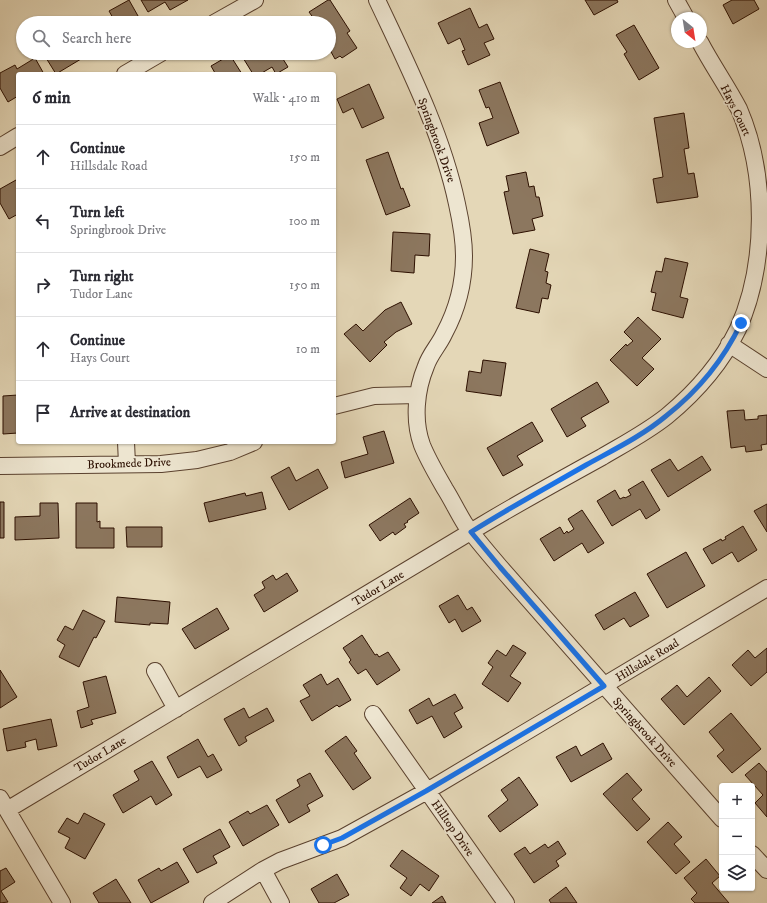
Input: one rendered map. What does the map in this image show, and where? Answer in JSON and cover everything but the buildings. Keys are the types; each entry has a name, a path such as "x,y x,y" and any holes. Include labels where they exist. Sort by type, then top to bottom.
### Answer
{"street":[{"path":"226,16 255,0"},
{"name":"Springbrook Drive","path":"377,0 426,108 446,160 453,182 464,242 463,270 458,300 445,333 426,364 420,380 417,412 422,444 435,472 471,532 604,686 719,816"},
{"path":"676,0 683,12"},
{"name":"Hays Court","path":"703,48 739,109 753,145 762,192 762,231 756,277 751,297 741,323 729,344"},
{"path":"128,72 149,60"},
{"path":"0,147 16,137"},
{"path":"729,344 767,369"},
{"name":"Tudor Lane","path":"4,804 176,708 471,532 637,436 665,417 683,402 708,376 729,344"},
{"path":"336,406 374,396 418,395"},
{"path":"126,444 127,464"},
{"name":"Brookmede Drive","path":"0,466 161,464 197,460 230,452 249,444"},
{"name":"Hillsdale Road","path":"212,903 263,870 292,856 342,838 426,791 767,588"},
{"path":"155,671 176,708"},
{"name":"Hilltop Drive","path":"373,714 506,903"},
{"path":"4,804 62,903"},
{"path":"753,855 767,870"},
{"path":"263,870 281,903"}],"route":[{"path":"323,845 342,838 426,791 604,686 471,532 637,436 665,417 683,402 708,376 737,332 741,323"}]}
